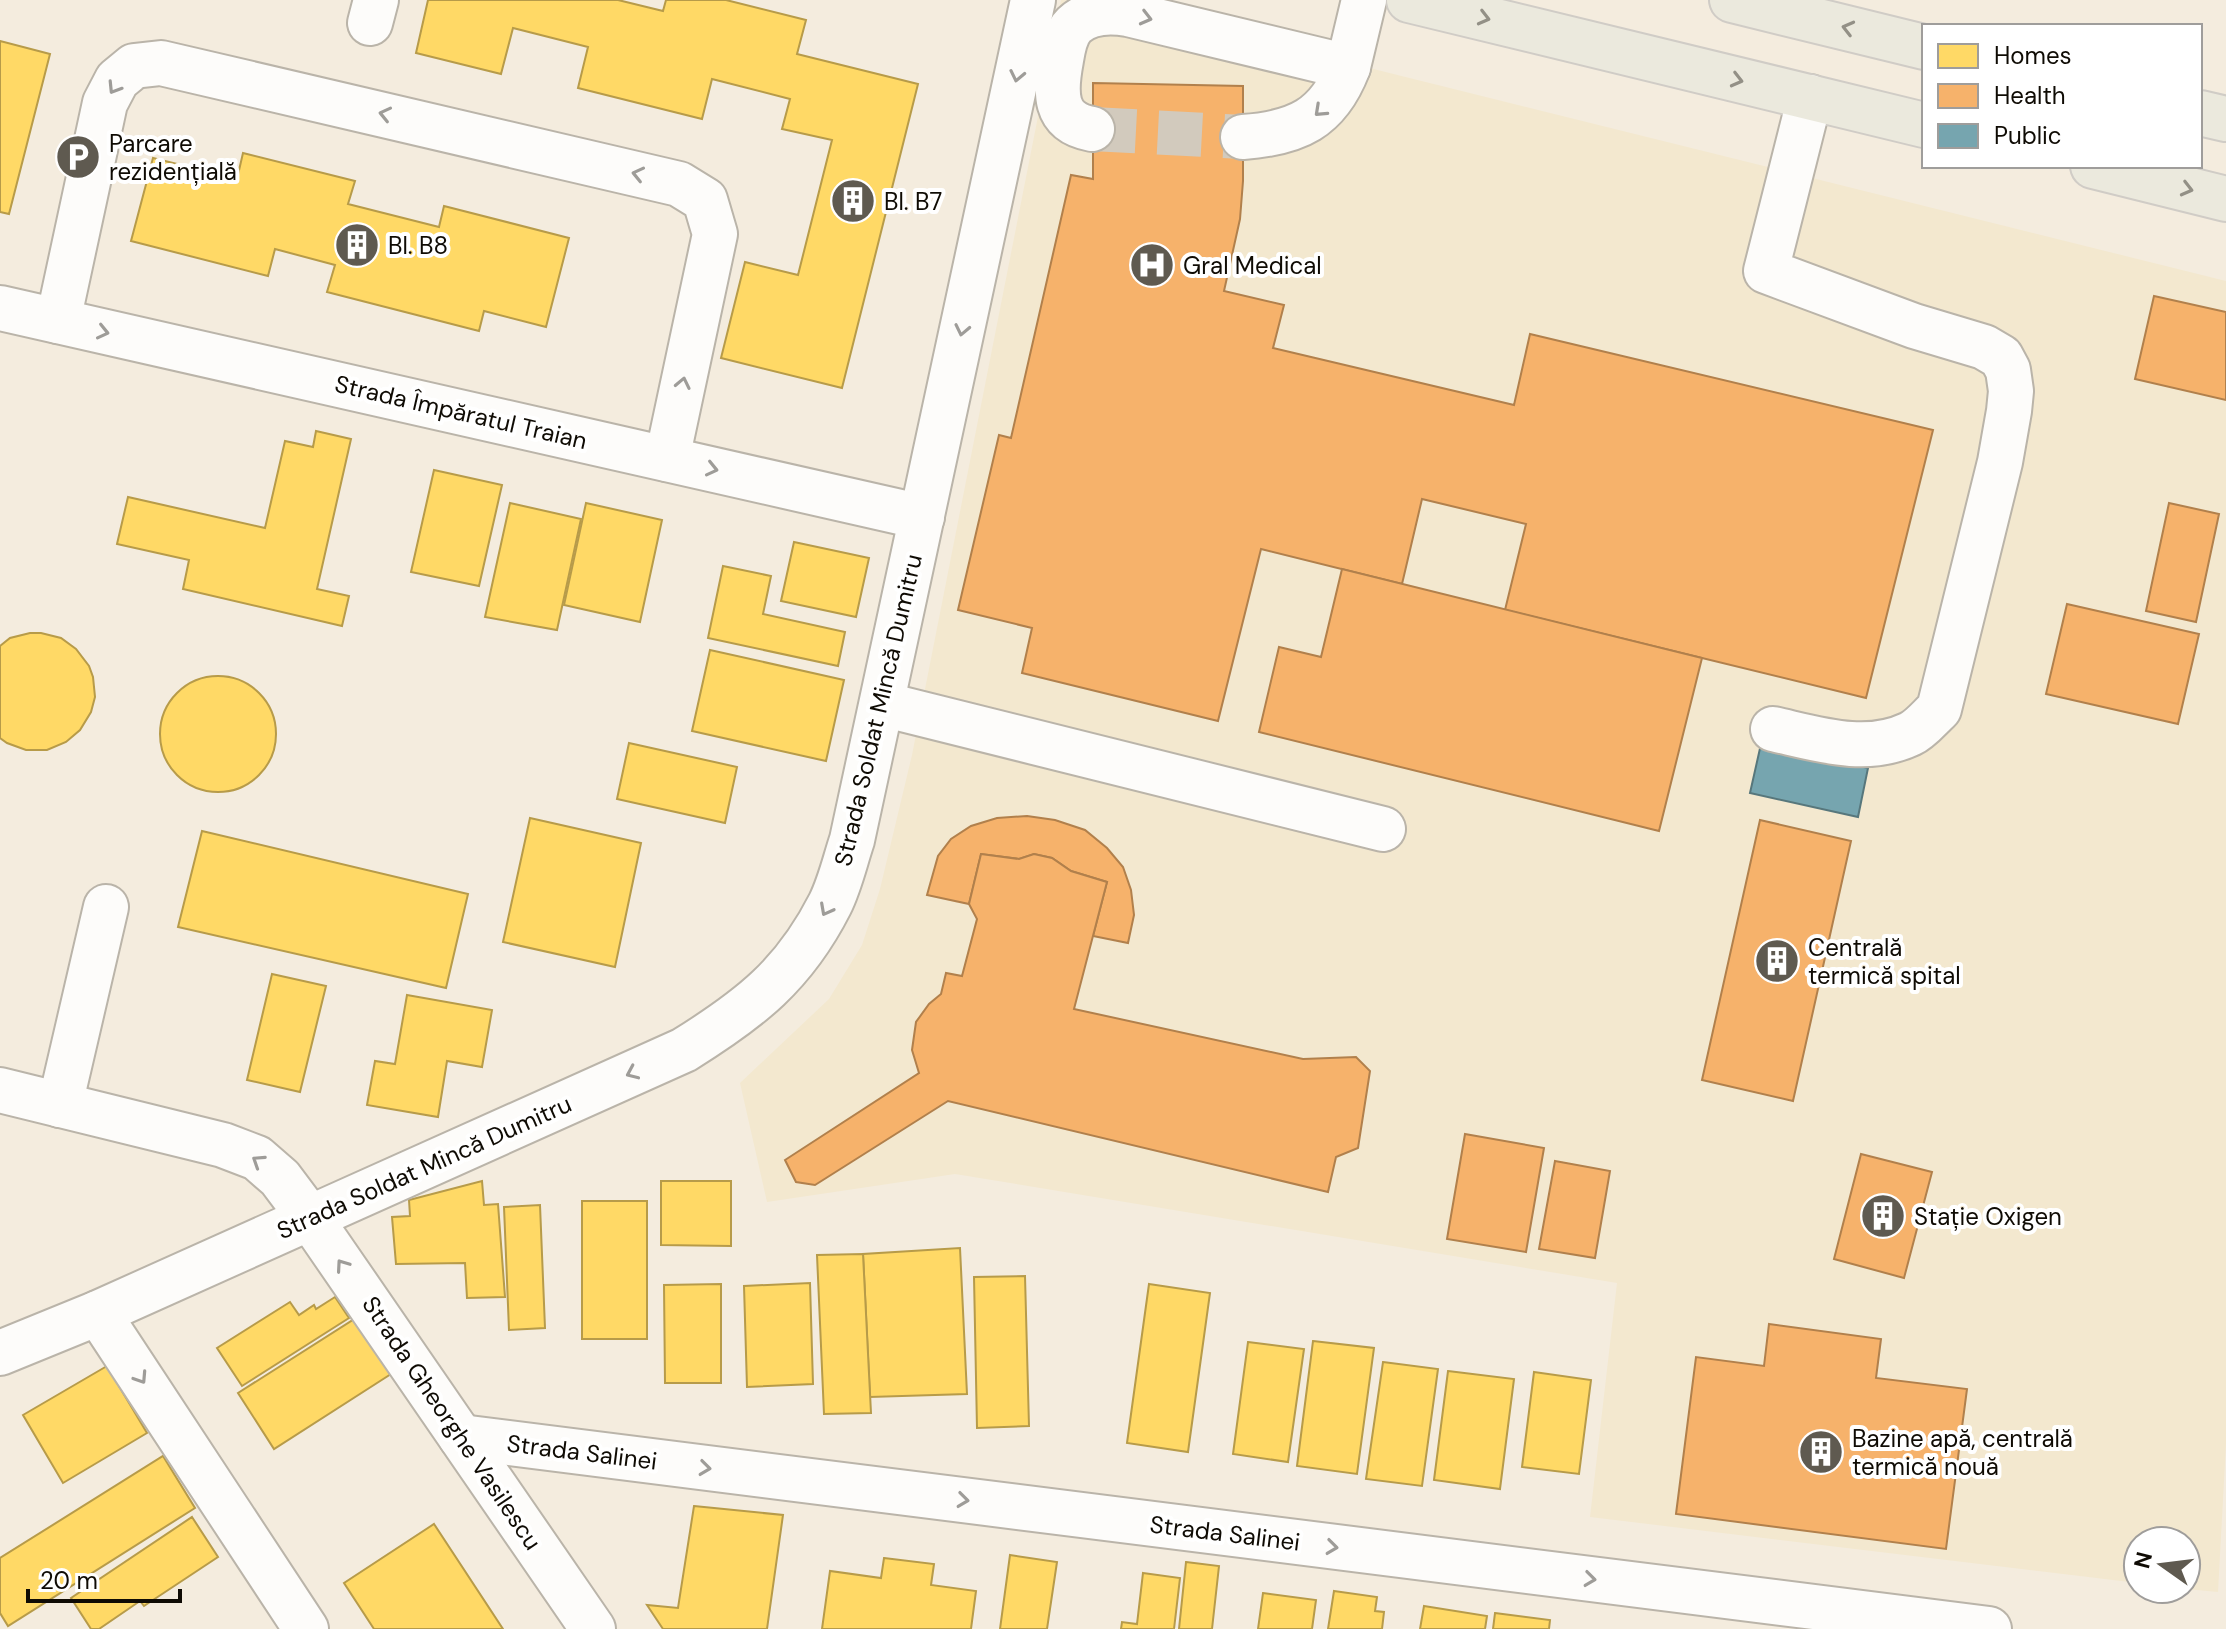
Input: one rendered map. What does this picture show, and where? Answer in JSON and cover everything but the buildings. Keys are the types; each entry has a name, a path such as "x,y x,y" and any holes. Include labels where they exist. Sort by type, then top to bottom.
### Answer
{"main road":[{"path":"1409,0 1922,125"},
{"path":"1732,0 1922,47"},
{"path":"2202,113 2226,119"},
{"path":"2101,168 2226,199"}],"street":[{"name":"Strada Soldat Mincă Dumitru","path":"0,1353 98,1313 684,1050 728,1023 765,993 802,952 831,902 852,840 1033,0"},
{"path":"1243,137 1278,132 1312,119 1325,108 1336,94 1348,67 1364,0"},
{"path":"1092,129 1082,127 1065,115 1060,106 1057,83 1065,39 1073,26 1097,13 1128,14 1348,67"},
{"path":"58,321 105,103 117,80 134,66 161,63 679,184 705,200 715,234 667,459"},
{"path":"1773,729 1846,745 1884,743 1913,733 1939,709 2000,462 2011,391 2008,370 2001,357 1984,347 1914,326 1766,271 1810,97"},
{"name":"Strada Împăratul Traian","path":"0,308 922,517"},
{"path":"882,704 1383,829"},
{"path":"60,1105 106,907"},
{"name":"Strada Gheorghe Vasilescu","path":"0,1090 223,1145 257,1158 280,1178 593,1629"},
{"path":"98,1313 306,1629"},
{"name":"Strada Salinei","path":"461,1437 1989,1629"}],"shaded area":[{"path":"1061,0 1096,0 2226,281 2226,1444 2218,1592 2202,1590 2202,1525 2122,1525 2122,1581 1590,1517 1617,1283 955,1174 767,1202 740,1083 829,999 862,945 880,889 912,755"}],"tunnel":[{"path":"1092,129 1243,137"}],"place":[{"name":"Parcare rezidențială","path":"78,157"},
{"name":"Bl. B7","path":"853,201"},
{"name":"Bl. B8","path":"357,245"},
{"name":"Gral Medical","path":"1152,265"},
{"name":"Centrală termică spital","path":"1777,961"},
{"name":"Stație Oxigen","path":"1883,1216"},
{"name":"Bazine apă, centrală termică nouă","path":"1821,1452"}]}
